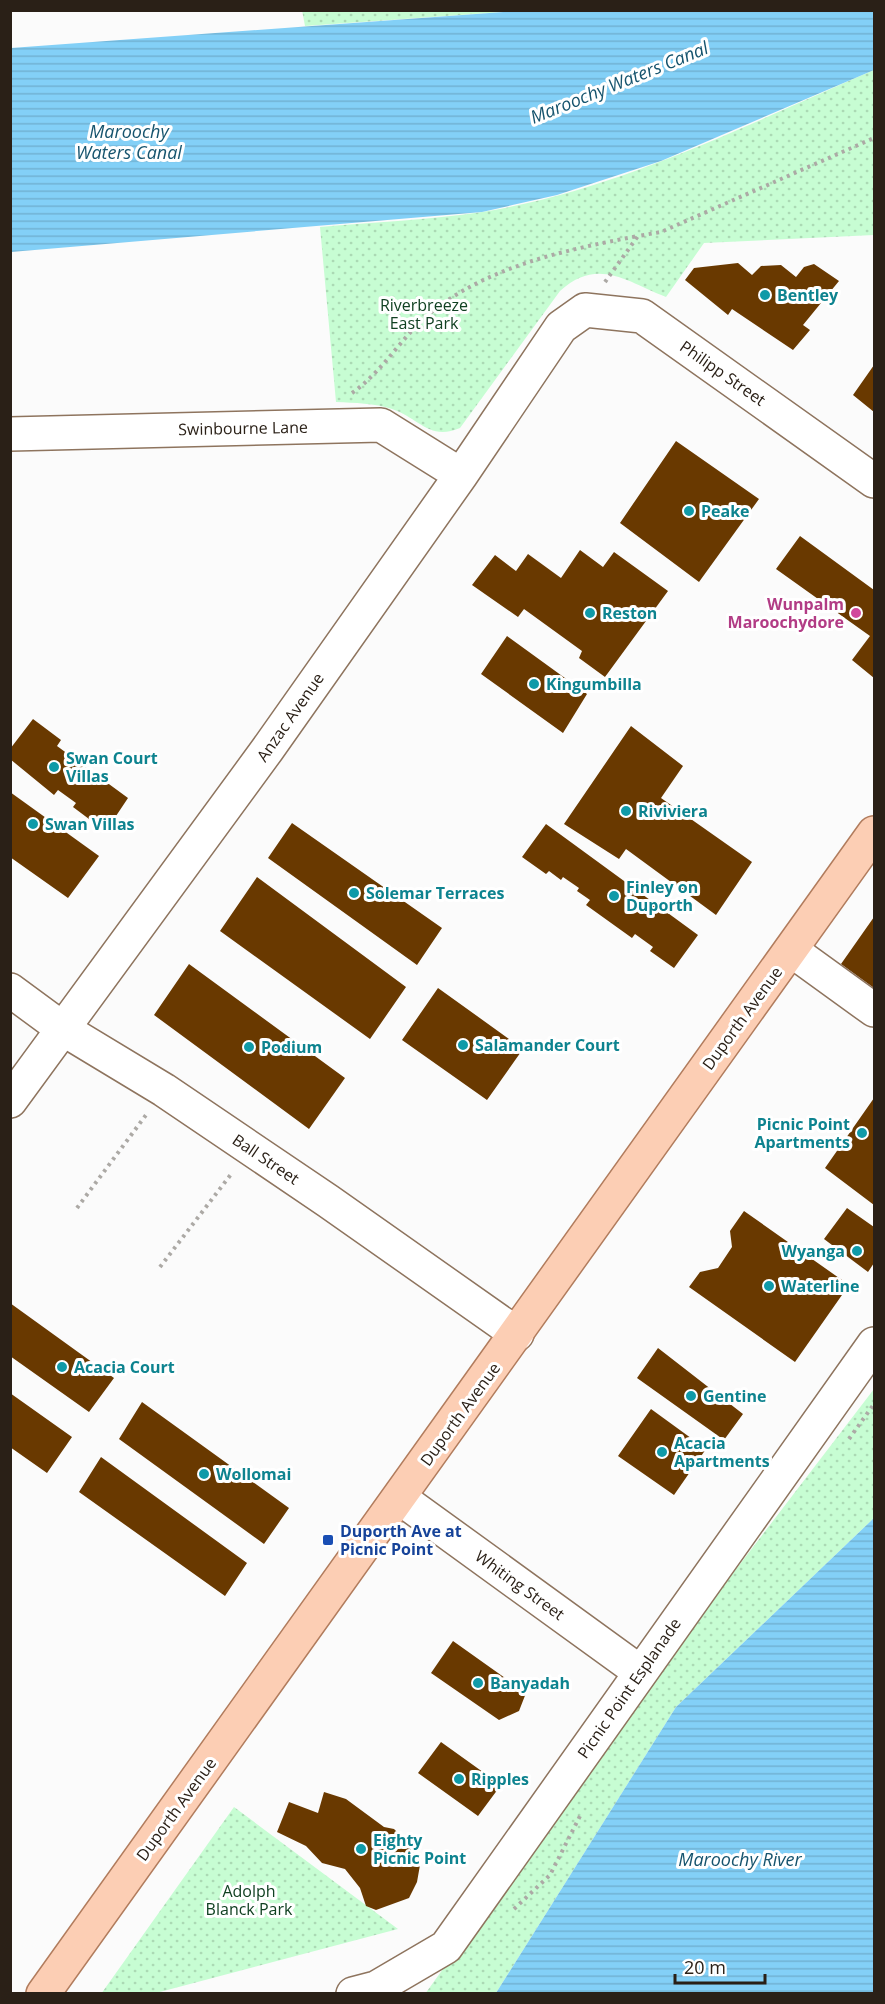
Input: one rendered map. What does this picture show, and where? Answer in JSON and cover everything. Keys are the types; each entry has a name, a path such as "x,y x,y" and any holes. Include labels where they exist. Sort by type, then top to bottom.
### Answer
{"main road":[{"name":"Duporth Avenue","path":"44,1994 874,833"}],"street":[{"name":"Philipp Street","path":"573,318 642,316 874,481"},
{"name":"Anzac Avenue","path":"10,1101 221,815 573,318"},
{"name":"Swinbourne Lane","path":"10,434 381,425 461,475"},
{"path":"791,950 874,1010"},
{"name":"Ball Street","path":"10,990 63,1029 164,1090 328,1201 517,1334"},
{"name":"Picnic Point Esplanade","path":"352,1994 376,1988 446,1947 874,1344"},
{"name":"Whiting Street","path":"400,1498 640,1672"}],"path":[{"path":"346,397 361,387 428,315 464,291 499,274 563,250 662,232 874,138"},
{"path":"573,318 638,236"},
{"path":"77,1208 164,1090"},
{"path":"160,1267 248,1148"}],"green space":[{"path":"302,10 516,11 305,26"},
{"name":"Riverbreeze East Park","path":"874,70 874,235 704,243 666,297 612,275 587,275 574,281 560,291 460,428 440,432 424,427 392,409 336,402 320,227 482,212 533,202 583,188 682,153"},
{"path":"874,1389 874,1518 676,1707 496,1993 425,1994 642,1692"},
{"name":"Adolph Blanck Park","path":"234,1807 398,1929 156,1993 101,1994"}],"water":[{"name":"Maroochy Waters Canal","path":"516,11 874,11 874,70 661,161 557,195 482,212 11,252 11,48"},
{"name":"Maroochy River","path":"874,1518 874,1993 496,1993 676,1707"}],"building":[{"name":"Bentley","path":"738,263 752,275 761,266 781,265 796,277 804,267 814,264 839,281 803,325 810,330 793,350 732,309 728,315 685,280 694,268"},
{"path":"874,365 874,412 853,395"},
{"name":"Peake","path":"676,441 759,499 699,582 620,523"},
{"name":"Wunpalm Maroochydore","path":"800,536 874,590 874,678 852,660 870,636 776,569"},
{"name":"Reston","path":"580,550 603,567 614,552 668,591 605,677 579,658 582,651 524,609 518,617 472,585 495,555 516,571 528,554 561,578"},
{"name":"Kingumbilla","path":"507,636 587,694 563,733 481,674"},
{"name":"Swan Court Villas","path":"33,719 61,740 57,746 128,798 110,825 104,822 101,828 73,807 76,803 58,790 54,795 10,759 10,749"},
{"name":"Riviviera","path":"631,726 683,766 661,798 752,862 716,915 626,849 619,859 564,824"},
{"name":"Swan Villas","path":"10,792 99,856 68,898 10,857"},
{"name":"Solemar Terraces","path":"292,823 442,928 417,965 268,858"},
{"name":"Finley on Duporth","path":"546,824 698,935 674,968 650,951 653,947 635,934 632,938 586,905 590,900 577,891 579,888 563,877 561,880 549,871 546,874 522,857"},
{"name":"Podium","path":"257,877 406,987 370,1039 220,931"},
{"path":"874,917 874,988 841,964"},
{"name":"Podium","path":"189,964 345,1078 309,1129 154,1015"},
{"name":"Salamander Court","path":"438,988 523,1049 487,1100 402,1040"},
{"name":"Picnic Point Apartments","path":"874,1098 874,1205 825,1168"},
{"name":"Wyanga","path":"847,1208 874,1227 874,1263 868,1272 824,1239"},
{"name":"Waterline","path":"744,1211 849,1285 795,1362 689,1287 700,1272 718,1268 732,1247 730,1231"},
{"name":"Acacia Court","path":"10,1303 114,1378 89,1412 10,1356"},
{"name":"Gentine","path":"658,1348 743,1414 724,1440 637,1378"},
{"path":"10,1393 72,1437 47,1473 10,1447"},
{"name":"Wollomai","path":"142,1402 289,1508 264,1544 119,1439"},
{"name":"Acacia Apartments","path":"651,1409 706,1449 674,1495 618,1456"},
{"name":"Wollomai","path":"101,1457 247,1563 225,1596 79,1492"},
{"name":"Banyadah","path":"453,1641 526,1693 519,1711 499,1720 431,1673"},
{"name":"Ripples","path":"441,1742 501,1785 478,1816 418,1773"},
{"name":"Eighty Picnic Point","path":"324,1792 346,1799 384,1827 394,1829 417,1852 420,1865 417,1882 409,1898 376,1910 366,1906 360,1888 345,1869 322,1863 306,1846 277,1832 289,1802 318,1813"}],"place":[{"name":"Bentley","path":"765,295"},
{"name":"Peake","path":"689,511"},
{"name":"Reston","path":"590,613"},
{"name":"Wunpalm Maroochydore","path":"856,613"},
{"name":"Kingumbilla","path":"534,684"},
{"name":"Swan Court Villas","path":"54,767"},
{"name":"Riviviera","path":"626,811"},
{"name":"Swan Villas","path":"33,824"},
{"name":"Solemar Terraces","path":"354,893"},
{"name":"Finley on Duporth","path":"614,896"},
{"name":"Salamander Court","path":"463,1045"},
{"name":"Podium","path":"249,1047"},
{"name":"Picnic Point Apartments","path":"862,1133"},
{"name":"Wyanga","path":"857,1251"},
{"name":"Waterline","path":"769,1286"},
{"name":"Acacia Court","path":"62,1367"},
{"name":"Gentine","path":"691,1396"},
{"name":"Acacia Apartments","path":"662,1452"},
{"name":"Wollomai","path":"204,1474"},
{"name":"Duporth Ave at Picnic Point","path":"328,1540"},
{"name":"Banyadah","path":"478,1683"},
{"name":"Ripples","path":"459,1779"},
{"name":"Eighty Picnic Point","path":"361,1849"}]}
